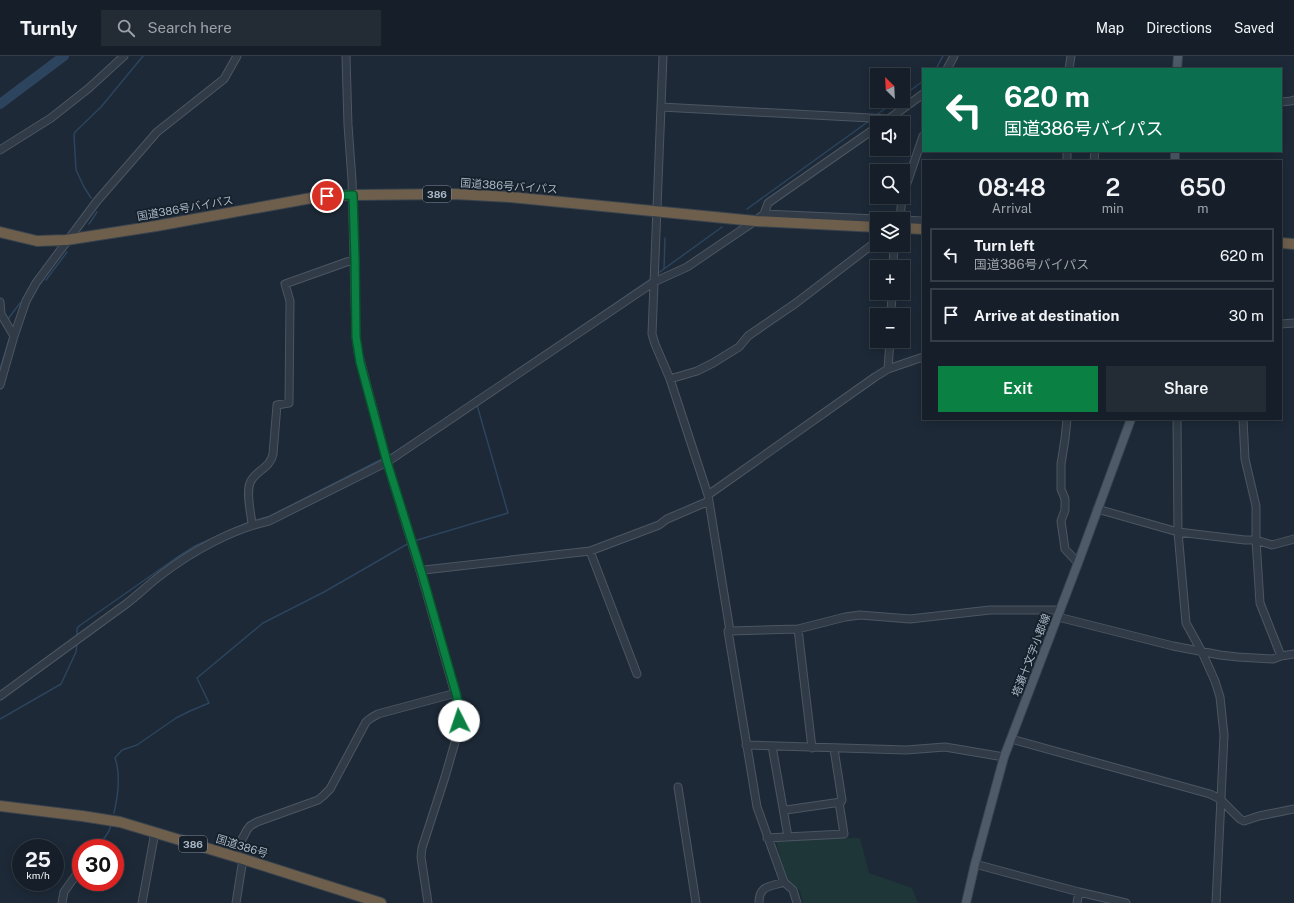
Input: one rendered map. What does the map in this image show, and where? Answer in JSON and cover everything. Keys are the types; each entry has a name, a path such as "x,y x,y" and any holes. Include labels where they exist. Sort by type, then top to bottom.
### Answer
{"highway":[{"name":"国道386号バイパス","path":"0,232 36,241 66,240 156,226 317,197 353,195 456,194 510,197 755,221 870,227"},
{"path":"910,228 922,229"},
{"path":"1282,243 1294,244"},
{"name":"国道386号","path":"0,806 112,821 155,832 381,903"}],"main road":[{"path":"1177,68 1178,56"},
{"name":"塔瀬十文字小郡線","path":"966,903 1004,757 1131,420"}],"street":[{"path":"0,150 51,118 124,56"},
{"path":"0,385 26,301 36,283 66,240 97,201 157,132 224,79 237,56"},
{"path":"346,56 348,125 353,195 356,337 358,352 387,462 422,574 460,711 456,730 456,739 422,848 421,857 428,903"},
{"path":"662,56 663,107 656,212 652,334 670,379 709,498 730,631 728,631 757,806 784,882 793,890 797,903"},
{"path":"948,68 954,56"},
{"path":"1069,68 1071,56"},
{"path":"893,116 922,95"},
{"path":"1282,102 1294,100"},
{"path":"663,107 870,120"},
{"path":"0,696 127,603 171,567 224,537 252,524 269,521 387,462 654,282 687,267 755,221 764,214 768,203 870,132"},
{"path":"910,175 922,139"},
{"path":"764,214 870,219"},
{"path":"910,220 922,221"},
{"path":"670,379 697,371 739,347 748,336 796,303 870,246"},
{"path":"252,524 248,488 254,477 271,461 273,454 277,405 289,403 290,300 285,284 355,259"},
{"path":"0,302 1,314 14,336"},
{"path":"1282,324 1294,323"},
{"path":"888,369 890,348"},
{"path":"422,574 424,570 590,551 659,525 667,519 709,498 875,377 888,369 922,357"},
{"path":"1067,420 1061,464 1061,489 1065,499 1065,510 1061,521 1065,549 1078,563"},
{"path":"1177,420 1178,532 1186,623 1202,652 1218,692 1223,716 1224,735 1216,903"},
{"path":"1243,420 1245,459 1256,506 1256,540 1260,603 1280,656"},
{"path":"1097,509 1178,532 1256,540 1272,545 1294,539"},
{"path":"590,551 637,674"},
{"path":"730,631 798,629 844,617 860,615 903,619 990,610 1059,614 1202,652 1238,657 1273,659 1280,656 1294,654"},
{"path":"798,629 812,748"},
{"path":"233,856 250,826 257,822 318,800 330,789 366,722 371,718 378,714 456,693"},
{"path":"1011,738 1210,794 1220,799 1240,820 1244,822 1259,816 1294,809"},
{"path":"746,745 834,749 906,750 945,747 1004,757"},
{"path":"772,746 788,837"},
{"path":"768,838 844,834 839,802 842,800 834,749"},
{"path":"678,787 696,903"},
{"path":"783,808 786,810 839,802"},
{"path":"142,903 155,832"},
{"path":"236,903 243,859"},
{"path":"975,864 1126,903"},
{"path":"62,903 64,892 72,881"},
{"path":"759,903 759,895 763,889 784,882"},
{"path":"1077,903 1079,892"}],"green space":[{"path":"860,838 869,873 912,888 918,903 803,903 800,891 787,879 775,839"}],"waterway":[{"path":"0,104 64,56"},
{"path":"91,198 76,170 75,132 101,107 143,56"},
{"path":"937,68 943,56"},
{"path":"910,91 922,82"},
{"path":"876,115 886,108"},
{"path":"747,209 869,121"},
{"path":"89,224 97,212"},
{"path":"657,274 722,227"},
{"path":"664,269 665,238"},
{"path":"46,280 67,252"},
{"path":"540,355 652,278"},
{"path":"8,319 20,303"},
{"path":"0,369 10,337"},
{"path":"414,541 508,513 477,405"},
{"path":"389,456 419,436"},
{"path":"254,521 270,516 384,458"},
{"path":"77,636 77,629 79,626 176,558 195,546 249,522"},
{"path":"114,813 118,786 118,771 115,758 122,750 137,745 176,718 209,703 197,678 263,623 324,592 409,543"},
{"path":"0,719 61,684 76,652 77,643"},
{"path":"104,839 111,825"}],"route":[{"path":"327,196 353,195 356,337 360,362 387,462 422,574 456,693 460,711 459,721"}]}
